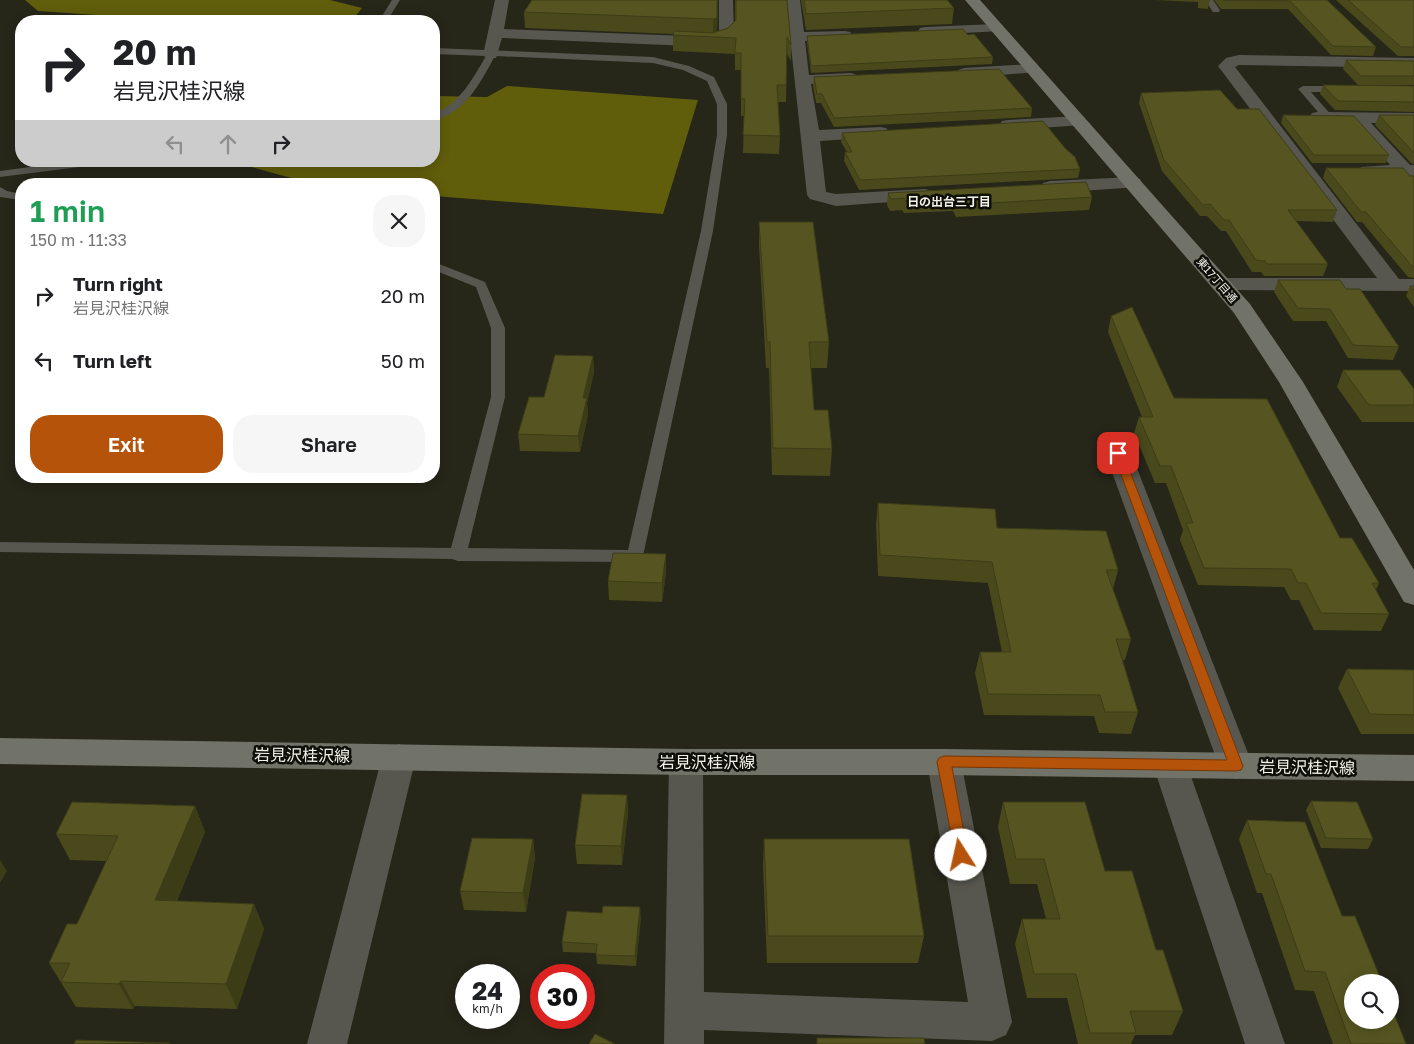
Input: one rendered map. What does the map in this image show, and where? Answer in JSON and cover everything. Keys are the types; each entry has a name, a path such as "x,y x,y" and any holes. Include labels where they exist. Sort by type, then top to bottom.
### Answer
{"street":[{"path":"491,54 502,0"},
{"path":"495,32 712,42 722,40 726,36 726,0 711,0"},
{"path":"793,0 817,195 836,200 945,193"},
{"name":"東17丁目通","path":"972,0 1222,284 1262,337 1291,382 1414,595"},
{"path":"906,32 996,28"},
{"path":"797,37 856,34"},
{"path":"1378,50 1392,62"},
{"path":"1393,285 1226,66 1232,61 1414,63"},
{"path":"946,74 1032,69"},
{"path":"802,80 869,77"},
{"path":"1264,116 1282,116"},
{"path":"1301,116 1414,118"},
{"path":"1357,117 1411,174"},
{"path":"989,126 1078,122"},
{"path":"811,136 900,131"},
{"path":"1304,170 1411,174"},
{"path":"1034,188 1133,182"},
{"path":"1222,284 1414,285"},
{"path":"1118,453 1236,766"},
{"name":"岩見沢桂沢線","path":"0,751 686,762 944,762 1414,768"},
{"path":"327,1044 399,757"},
{"path":"686,762 684,1027 992,1022 944,762"},
{"path":"1170,765 1265,1044"}],"lane":[{"path":"1209,0 1216,10"},
{"path":"386,15 392,2"},
{"path":"0,547 458,555 635,556 707,231 722,135 722,104 716,88 712,79 686,68 653,60 440,51"},
{"path":"440,115 449,112 465,98 491,54"},
{"path":"1328,117 1303,89 1359,89"},
{"path":"0,174 55,167"},
{"path":"0,190 3,194 15,196"},
{"path":"440,268 481,285 498,328 498,397 458,555"}],"shaded area":[{"path":"25,0 330,0 362,8 357,15 96,15 38,11"},
{"path":"507,86 698,100 663,214 440,196 440,178 291,178 252,167 440,167 440,96 487,97"}],"building":[{"path":"532,0 717,0 717,18 524,12"},
{"path":"736,0 787,0 791,45 787,37 786,85 777,85 780,136 743,135 745,99 741,99 741,53 735,53 736,38 673,35 674,31 713,33 728,28 736,20"},
{"path":"804,0 947,0 954,8 806,14"},
{"path":"1223,0 1327,0 1376,47 1333,46 1290,1"},
{"path":"1348,0 1414,0 1414,47 1401,47"},
{"path":"963,29 968,35 974,34 993,57 811,66 807,36"},
{"path":"1346,60 1414,61 1414,76 1361,76"},
{"path":"999,69 1032,108 834,118 822,94 817,94 814,77"},
{"path":"1323,85 1414,86 1414,102 1338,101"},
{"path":"1220,90 1237,109 1259,109 1337,210 1288,210 1328,264 1267,264 1265,261 1256,260 1229,220 1224,220 1210,204 1203,205 1164,160 1141,93"},
{"path":"1283,115 1354,116 1389,155 1314,155"},
{"path":"1379,115 1414,115 1414,153"},
{"path":"1043,121 1075,157 1080,169 860,180 845,152 852,152 842,133"},
{"path":"1326,168 1403,168 1410,176 1414,176 1414,267 1366,212 1361,212"},
{"path":"1086,182 1092,197 958,205 954,199 905,201 904,198 891,199 888,193"},
{"path":"759,222 813,222 829,342 809,342 814,410 828,410 832,449 773,448 770,342 767,342"},
{"path":"1278,280 1340,280 1346,289 1360,289 1399,347 1353,345 1330,309 1298,308"},
{"path":"1132,307 1174,398 1267,399 1340,538 1352,538 1379,583 1372,583 1389,614 1321,613 1306,583 1298,583 1291,569 1204,568 1186,523 1193,523 1171,466 1160,466 1139,417 1153,417 1111,316"},
{"path":"555,355 593,356 583,398 587,398 578,436 518,434 529,397 544,397"},
{"path":"1343,370 1400,370 1414,389 1414,405 1369,405"},
{"path":"878,503 995,509 997,528 1106,531 1118,570 1106,570 1131,639 1116,639 1138,712 1105,712 1100,695 988,694 980,652 1011,652 992,562 880,555"},
{"path":"613,553 666,554 662,583 608,581"},
{"path":"1347,669 1414,670 1414,715 1370,714"},
{"path":"582,794 627,795 621,846 575,845"},
{"path":"1311,801 1357,802 1373,839 1326,838"},
{"path":"72,802 195,806 155,900 254,904 226,984 121,981 119,984 61,982 70,963 49,963 67,924 77,924 118,836 56,834"},
{"path":"1003,802 1085,802 1105,871 1132,871 1156,950 1163,950 1183,1011 1130,1011 1136,1033 1090,1033 1076,974 1034,974 1022,919 1060,919 1044,859 1016,859"},
{"path":"1247,820 1305,822 1342,916 1355,916 1379,974 1344,974 1344,1025 1325,972 1305,971 1271,874 1266,874"},
{"path":"472,838 533,839 523,893 460,891"},
{"path":"764,839 909,839 924,936 768,936"},
{"path":"603,906 640,907 635,956 596,955 597,944 562,942 567,911 602,913"},
{"path":"1399,1026 1406,1044 1351,1044 1346,1029 1399,1029"},
{"path":"595,1034 615,1044 589,1044"},
{"path":"817,1038 924,1038 925,1044 817,1044"},
{"path":"76,1040 170,1043 74,1044"}],"district":[{"name":"日の出台三丁目","path":"949,202"}],"route":[{"path":"961,855 944,762 1236,766 1118,453"}]}
